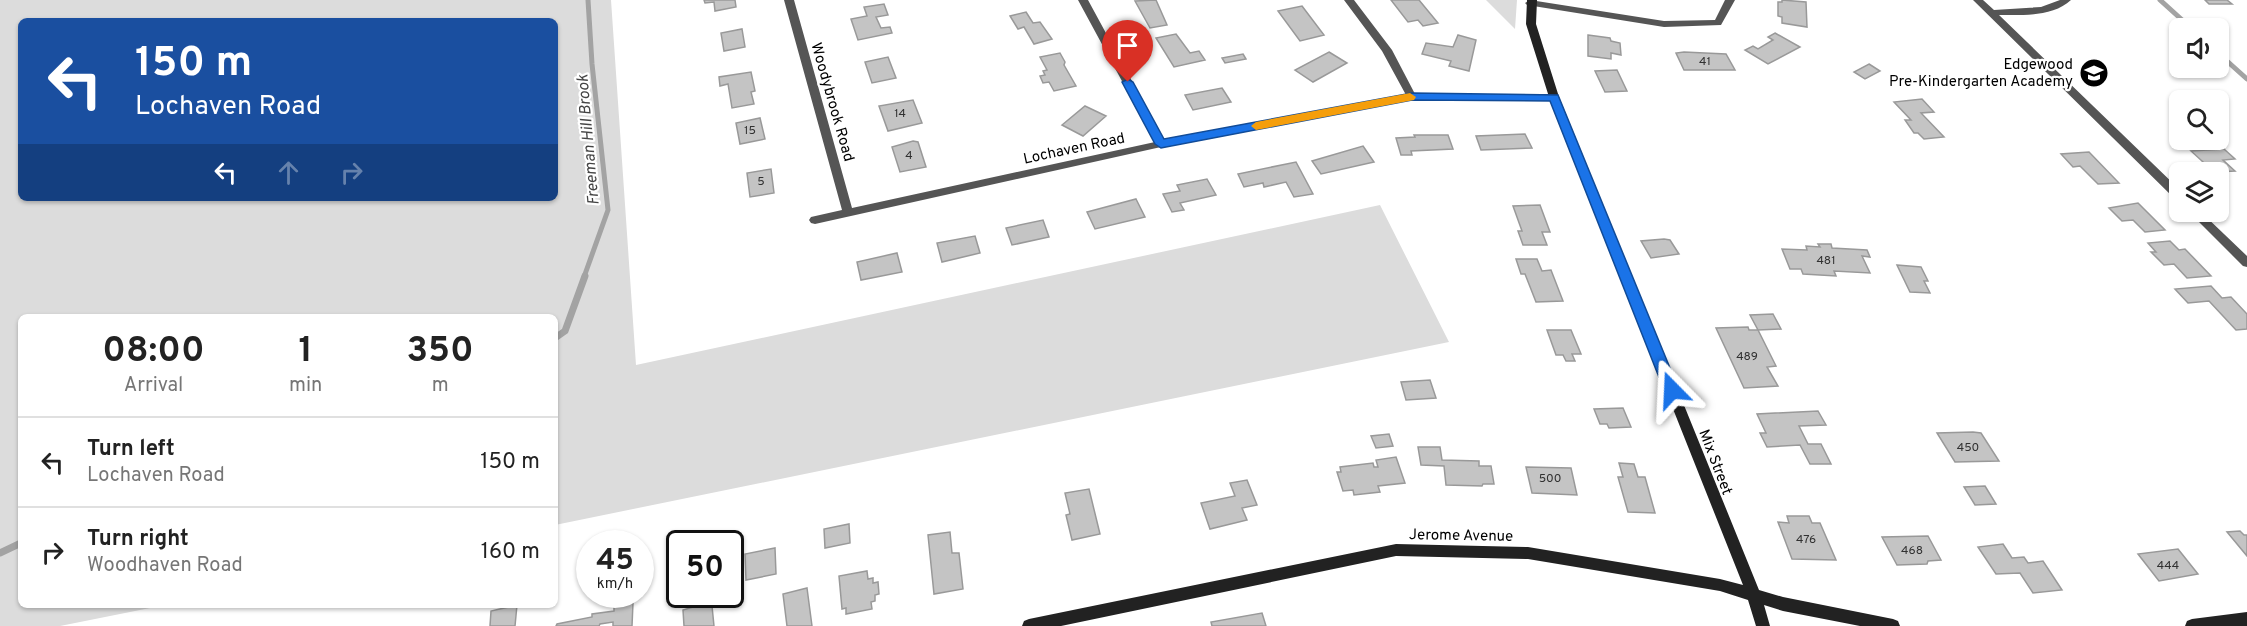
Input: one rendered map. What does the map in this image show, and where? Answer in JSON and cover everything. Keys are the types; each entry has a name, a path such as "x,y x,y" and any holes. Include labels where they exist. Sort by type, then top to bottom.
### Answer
{"main road":[{"name":"Mix Street","path":"1531,1 1531,24 1554,97 1754,596 1763,626"},
{"name":"Jerome Avenue","path":"1029,626 1396,550 1528,553 1720,585 1783,604 1893,626"},
{"path":"2192,626 2247,619"}],"street":[{"name":"Woodybrook Road","path":"789,0 848,213"},
{"path":"1083,0 1161,144"},
{"path":"1349,0 1387,50 1412,97"},
{"path":"1531,1 1664,24 1718,23 1730,0"},
{"path":"1978,0 2169,186"},
{"path":"1991,12 2042,9 2054,7 2066,0"},
{"name":"Lochaven Road","path":"815,220 1161,144 1412,97 1554,97"},
{"path":"2205,222 2247,263"}],"shaded area":[{"path":"0,0 611,0 636,365 1380,205 1449,342 558,524 558,314 18,314 18,608 150,608 60,626 0,626"},
{"path":"1486,0 1517,0 1515,29"}],"building":[{"path":"704,0 735,0 736,7 715,11 714,2 705,3"},
{"path":"1156,0 1167,25 1150,28 1135,1"},
{"path":"1391,0 1419,0 1438,23 1423,26 1418,20 1408,22"},
{"path":"1782,0 1806,2 1807,27 1782,23 1782,17 1778,16 1778,2"},
{"path":"2205,0 2227,0 2232,4 2209,4"},
{"path":"884,4 888,15 876,17 881,28 890,27 892,33 858,40 851,19 867,16 864,7"},
{"path":"1302,6 1324,35 1300,41 1278,11"},
{"path":"1026,12 1033,23 1040,22 1052,39 1034,44 1024,27 1018,29 1010,16"},
{"path":"742,29 745,47 724,51 721,33"},
{"path":"1775,33 1800,47 1768,64 1745,50 1753,46 1758,49 1773,40 1768,37"},
{"path":"1176,34 1190,53 1199,51 1205,60 1174,67 1156,38"},
{"path":"1458,35 1476,40 1469,71 1449,66 1451,61 1422,54 1426,43 1453,47"},
{"path":"1588,35 1610,38 1611,41 1620,43 1621,55 1611,53 1611,59 1588,56"},
{"path":"1329,52 1347,63 1313,82 1295,70"},
{"path":"1060,53 1076,86 1054,91 1049,82 1043,83 1040,76 1045,75 1043,71 1047,70 1040,57"},
{"path":"1676,53 1726,54 1735,70 1684,70"},
{"path":"1243,54 1246,59 1225,63 1222,58"},
{"path":"888,57 896,78 872,83 865,62"},
{"path":"1869,64 1880,71 1865,79 1854,72"},
{"path":"1617,70 1627,91 1605,92 1595,71"},
{"path":"751,72 755,91 751,92 754,104 732,108 728,84 720,86 719,77"},
{"path":"1222,88 1231,102 1193,110 1185,95"},
{"path":"1922,99 1934,112 1921,113 1944,137 1924,139 1918,133 1914,133 1905,120 1911,120 1894,102"},
{"path":"913,100 922,123 888,131 879,106"},
{"path":"1085,106 1106,116 1083,136 1062,125"},
{"path":"760,118 765,139 740,144 736,123"},
{"path":"1525,134 1532,148 1481,150 1476,136"},
{"path":"1414,135 1448,135 1453,149 1411,151 1412,155 1401,155 1396,138 1415,137"},
{"path":"913,141 918,142 926,167 900,172 892,147"},
{"path":"1363,146 1374,162 1321,174 1312,161"},
{"path":"2225,150 2235,159 2223,160 2225,162 2203,162 2191,151"},
{"path":"2089,152 2119,183 2098,184 2080,166 2073,167 2061,154"},
{"path":"1296,162 1313,194 1294,197 1286,182 1264,187 1263,183 1244,187 1238,174"},
{"path":"771,169 774,193 750,197 747,173"},
{"path":"1207,179 1216,195 1180,203 1184,210 1172,212 1163,194 1180,191 1177,185"},
{"path":"1136,199 1145,217 1095,229 1087,212"},
{"path":"2138,203 2165,230 2145,232 2133,220 2122,221 2109,208"},
{"path":"1540,205 1550,232 1542,232 1547,245 1523,245 1518,231 1522,231 1513,206"},
{"path":"1043,220 1049,237 1012,245 1006,228"},
{"path":"975,236 980,253 942,262 937,243"},
{"path":"1670,240 1679,254 1651,258 1641,241"},
{"path":"2170,241 2179,250 2185,249 2211,276 2187,278 2174,264 2164,265 2151,252 2156,252 2148,243"},
{"path":"1818,244 1831,244 1832,248 1867,250 1870,257 1862,256 1870,273 1834,271 1836,276 1803,274 1801,269 1790,269 1782,249 1807,250 1806,246 1820,247"},
{"path":"897,253 902,272 861,280 857,262"},
{"path":"1516,259 1537,259 1542,271 1551,270 1563,301 1536,302 1525,274 1521,274"},
{"path":"1897,265 1921,267 1928,281 1924,281 1930,293 1910,292"},
{"path":"2211,286 2222,298 2231,297 2247,314 2247,329 2236,330 2209,301 2188,303 2175,289"},
{"path":"1773,314 1781,329 1758,330 1750,315"},
{"path":"1748,327 1749,330 1758,330 1776,366 1767,367 1778,386 1744,388 1716,328"},
{"path":"1547,330 1571,330 1581,354 1572,354 1575,361 1566,361 1563,355 1556,355"},
{"path":"1430,380 1436,398 1406,400 1401,382"},
{"path":"1623,408 1631,427 1609,428 1607,424 1600,424 1594,409"},
{"path":"1818,411 1826,425 1799,426 1808,444 1821,444 1831,464 1810,464 1800,445 1767,447 1760,433 1766,433 1757,414"},
{"path":"1937,433 1981,433 1999,461 1955,462"},
{"path":"1389,434 1393,446 1376,448 1371,436"},
{"path":"1418,447 1440,447 1442,460 1479,461 1479,466 1491,466 1494,484 1446,485 1444,466 1421,465"},
{"path":"1396,457 1405,483 1378,486 1380,492 1354,495 1353,490 1343,491 1337,472 1341,472 1340,467 1373,463 1374,467 1378,467 1376,460"},
{"path":"1619,463 1634,464 1638,477 1645,477 1655,513 1628,512 1618,477 1623,477"},
{"path":"1526,467 1571,468 1577,495 1532,493"},
{"path":"1247,480 1257,505 1242,508 1247,520 1210,529 1201,503 1235,496 1230,483"},
{"path":"1985,486 1996,504 1975,505 1964,487"},
{"path":"1089,489 1100,534 1072,540 1066,515 1070,514 1065,493"},
{"path":"1787,516 1809,516 1812,523 1820,523 1836,560 1792,559 1778,522 1789,523"},
{"path":"849,524 850,543 825,548 824,529"},
{"path":"2240,531 2247,535 2247,556 2227,532"},
{"path":"950,532 952,553 959,553 963,589 934,594 928,535"},
{"path":"1928,536 1941,560 1928,561 1927,564 1897,565 1882,537"},
{"path":"2003,544 2012,558 2024,557 2028,563 2043,561 2062,590 2033,593 2020,573 1996,574 1978,547"},
{"path":"775,548 776,574 746,580 745,554"},
{"path":"2178,549 2198,574 2159,581 2138,554"},
{"path":"867,571 868,579 873,578 873,583 878,582 879,594 875,595 875,601 871,602 872,609 846,614 846,608 842,609 839,576"},
{"path":"807,588 812,626 787,626 783,594"},
{"path":"517,608 515,626 490,626 491,611"},
{"path":"614,608 633,608 632,626 613,626 613,622 599,626 556,626 592,617 592,614 614,611"},
{"path":"712,608 714,626 684,626 683,610"},
{"path":"1262,613 1266,626 1212,626 1211,622"}],"waterway":[{"name":"Freeman Hill Brook","path":"584,277 608,210 592,64 588,0"},
{"path":"2160,0 2180,18"},
{"path":"2229,63 2247,79"},
{"name":"Freeman Hill Brook","path":"558,336 565,331 585,276"},
{"name":"Freeman Hill Brook","path":"0,553 18,544"}],"slow traffic":[{"path":"1256,126 1410,97"}],"place":[{"name":"Edgewood Pre-Kindergarten Academy","path":"2094,73"}],"route":[{"path":"1128,82 1161,144 1412,97 1554,97 1672,390"}]}
